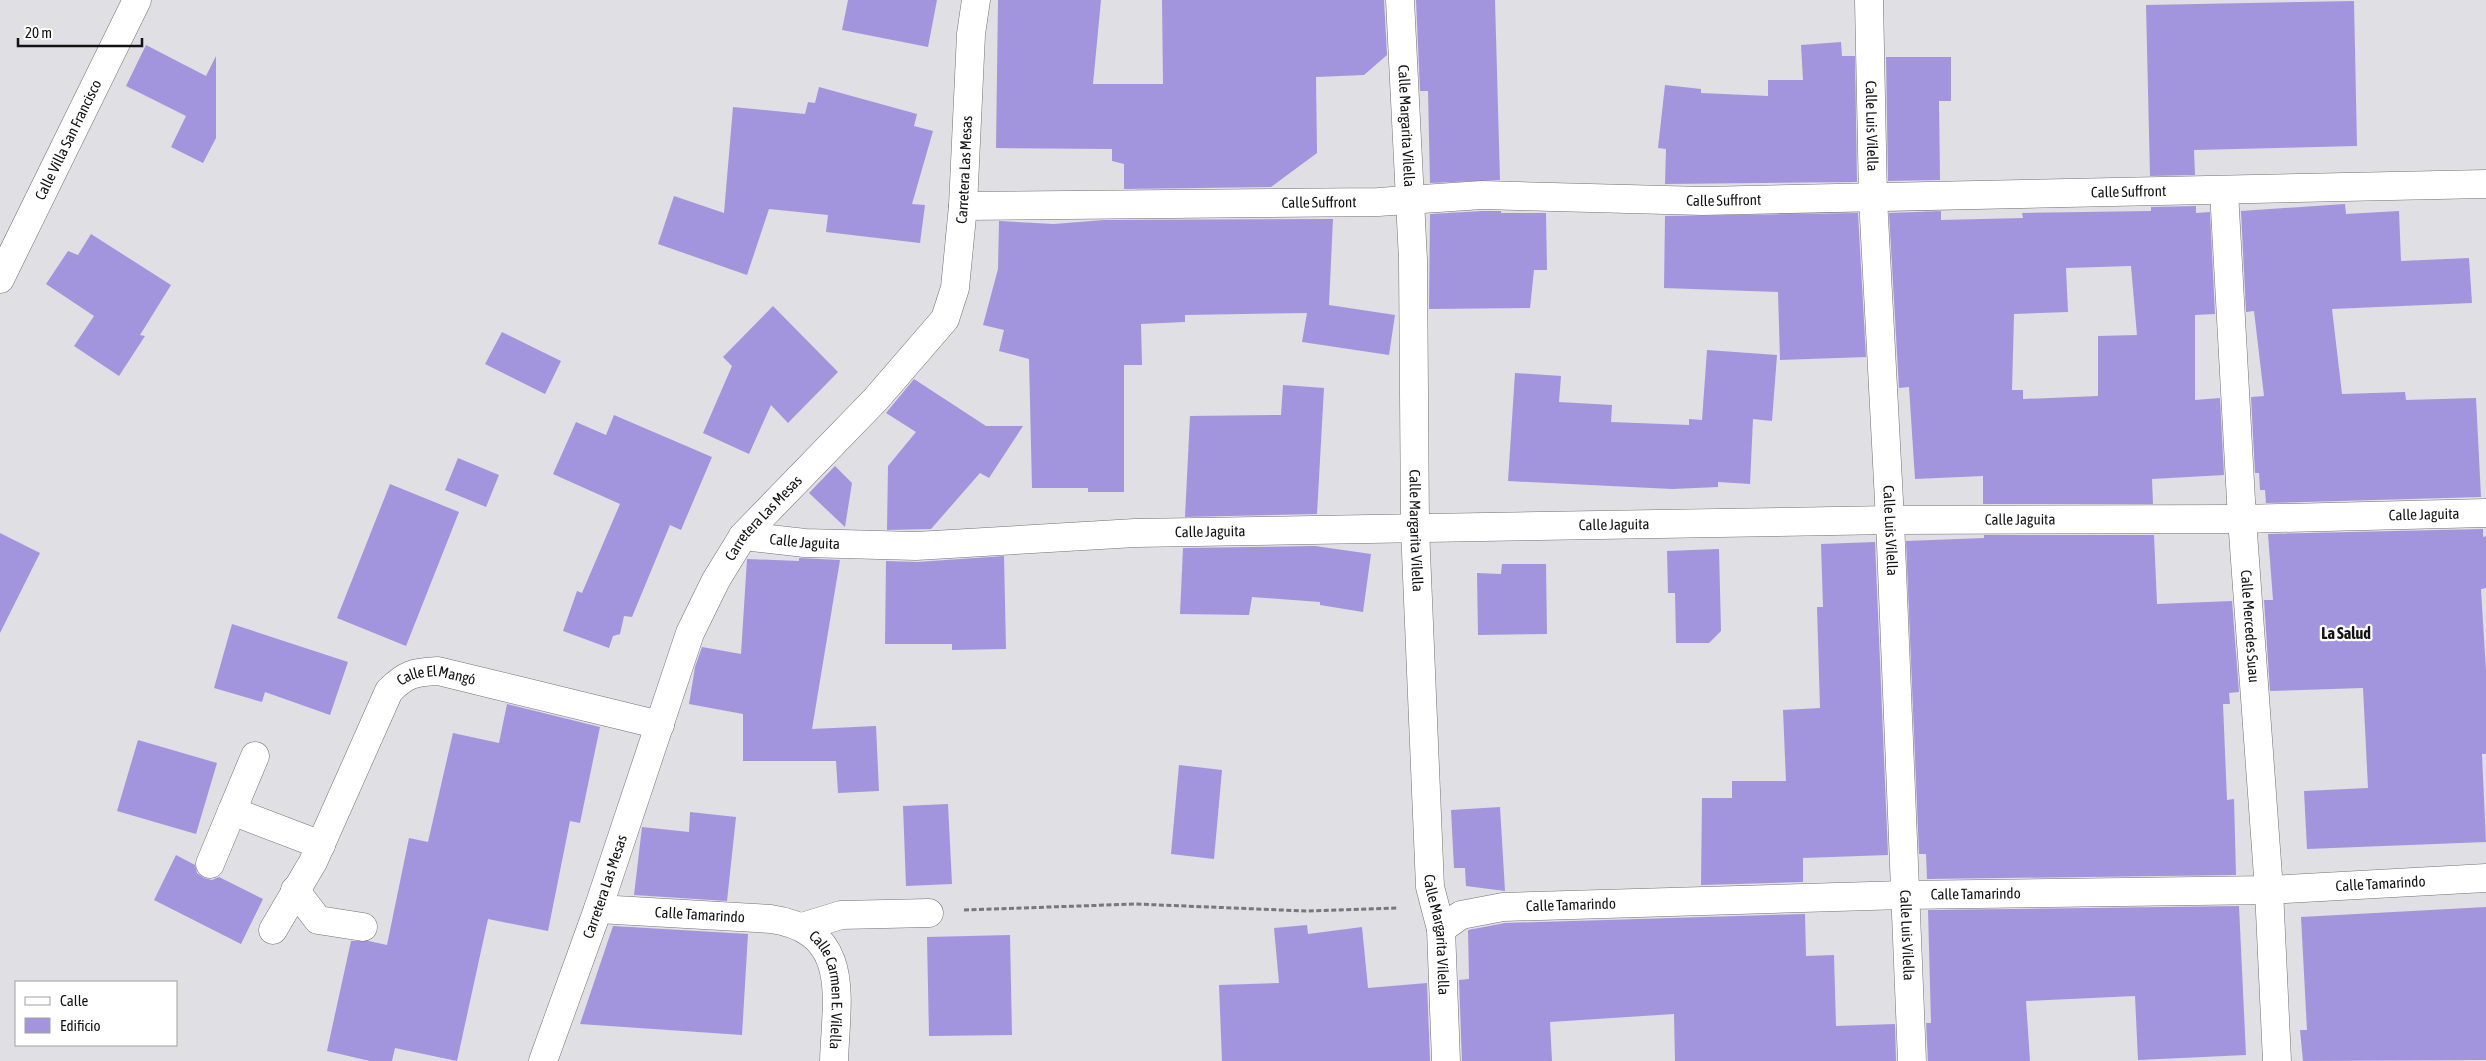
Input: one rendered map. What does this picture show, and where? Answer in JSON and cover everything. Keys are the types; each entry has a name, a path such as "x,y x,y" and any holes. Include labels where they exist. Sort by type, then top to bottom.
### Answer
{"street":[{"name":"Calle Villa San Francisco","path":"0,279 137,0"},
{"name":"Carretera Las Mesas","path":"542,1061 598,909 690,633 716,580 743,536 876,398 944,319 955,288 963,206 971,34 976,0"},
{"name":"Calle Margarita Vilella","path":"1400,0 1413,260 1415,528 1430,887 1438,919 1446,1061"},
{"name":"Calle Luis Vilella","path":"1869,0 1873,198 1890,520 1912,1061"},
{"name":"Calle Suffront","path":"963,206 1378,202 1482,195 1703,201 2486,184"},
{"name":"Calle Mercedes Suau","path":"2224,191 2242,519 2269,890 2277,1061"},
{"name":"Calle Jaguita","path":"743,536 805,543 916,546 1135,532 1890,520 2242,519 2486,513"},
{"name":"Calle El Mangó","path":"273,930 313,862 389,691 402,678 417,672 438,671 660,725"},
{"path":"210,864 255,756"},
{"path":"232,811 321,845"},
{"name":"Calle Tamarindo","path":"1438,919 1503,907 1904,895 2269,890 2486,878"},
{"path":"295,890 318,920 363,928"},
{"name":"Calle Tamarindo","path":"598,909 771,919 788,921 802,927"},
{"path":"802,927 841,915 929,913"},
{"name":"Calle Carmen E. Vilella","path":"802,927 815,936 828,952 836,972 834,1061"}],"path":[{"path":"956,910 1136,904 1306,911 1383,907 1438,919"}],"building":[{"path":"848,0 937,0 928,47 842,30"},
{"path":"998,0 1101,0 1093,84 1163,84 1162,0 1384,0 1387,55 1364,75 1316,77 1317,153 1271,187 1124,189 1124,164 1112,161 1112,149 996,148"},
{"path":"1416,0 1495,0 1500,180 1430,183 1428,91 1420,91"},
{"path":"2354,1 2357,146 2194,150 2195,175 2150,176 2146,5"},
{"path":"1841,42 1842,56 1855,56 1857,182 1665,184 1666,149 1658,148 1665,85 1701,89 1701,93 1768,96 1768,80 1803,80 1801,45"},
{"path":"146,45 206,76 216,56 216,138 203,163 171,147 186,116 126,86"},
{"path":"1886,57 1951,57 1951,101 1939,101 1940,180 1888,181"},
{"path":"819,87 917,114 914,126 933,131 912,204 925,205 920,243 826,232 828,215 769,209 747,275 658,244 674,196 724,213 733,107 805,114 808,102 815,103"},
{"path":"2345,204 2346,214 2399,211 2401,261 2469,258 2472,303 2332,309 2342,394 2405,392 2406,400 2476,398 2481,497 2266,503 2265,490 2260,490 2259,473 2255,473 2251,397 2264,396 2254,311 2246,312 2241,211"},
{"path":"2196,206 2196,213 2210,212 2215,314 2195,315 2195,400 2220,398 2224,475 2152,479 2153,504 1983,504 1983,476 1915,479 1909,387 1899,388 1889,213 1941,211 1941,220 2023,218 2022,213 2151,211 2151,207","holes":["2131,266 2137,335 2098,336 2098,396 2023,399 2023,390 2012,390 2014,314 2068,312 2066,268"]},
{"path":"1482,211 1546,213 1547,270 1534,270 1530,308 1429,309 1430,214"},
{"path":"1858,213 1866,357 1780,360 1778,292 1664,288 1665,216"},
{"path":"1333,219 1329,305 1395,315 1389,355 1302,342 1307,313 1185,315 1185,322 1141,324 1142,365 1124,365 1124,492 1088,492 1088,488 1032,488 1029,359 999,351 1004,330 983,325 998,269 999,221 1054,224 1104,220"},
{"path":"91,234 171,285 140,335 145,336 119,376 74,346 94,316 46,284 68,251 78,255"},
{"path":"773,306 838,372 788,423 771,405 749,454 703,433 732,366 723,357"},
{"path":"502,332 561,361 545,394 485,364"},
{"path":"1707,350 1777,355 1772,421 1753,419 1750,484 1718,482 1718,487 1672,489 1508,481 1515,373 1561,376 1559,402 1612,405 1611,422 1689,425 1689,419 1702,420"},
{"path":"914,379 986,426 1023,426 989,478 980,473 931,529 887,530 888,466 916,432 886,413"},
{"path":"1283,385 1324,388 1317,514 1185,517 1190,416 1281,415"},
{"path":"614,415 712,457 681,530 670,525 632,617 624,616 620,634 613,636 609,648 563,631 577,591 582,593 620,504 553,474 576,422 606,435"},
{"path":"458,458 499,475 486,507 445,490"},
{"path":"835,466 852,483 845,527 809,493"},
{"path":"390,484 459,512 406,646 337,618"},
{"path":"2483,529 2483,537 2486,536 2486,588 2481,589 2486,671 2486,754 2482,754 2486,842 2307,849 2304,791 2368,788 2363,688 2270,691 2264,600 2273,600 2268,534"},
{"path":"0,533 40,553 0,633"},
{"path":"1984,535 2154,535 2157,604 2232,601 2239,692 2229,693 2230,704 2223,704 2227,800 2234,799 2236,875 1927,879 1926,854 1919,854 1906,541 1984,538"},
{"path":"1875,542 1888,855 1803,858 1803,882 1701,885 1702,798 1732,798 1732,781 1786,781 1783,710 1820,708 1817,607 1823,607 1821,544"},
{"path":"1315,546 1371,554 1363,612 1320,605 1320,602 1252,597 1249,615 1180,614 1183,548"},
{"path":"1719,549 1721,631 1709,643 1676,643 1675,593 1668,593 1667,551"},
{"path":"1004,556 1006,649 952,650 952,644 885,644 886,561 917,562"},
{"path":"799,558 840,560 812,729 876,726 879,791 838,793 836,761 743,761 743,714 689,704 695,667 702,647 741,654 747,559 799,561"},
{"path":"1502,564 1546,564 1547,634 1478,635 1477,573 1501,574"},
{"path":"232,624 348,662 330,715 265,692 262,702 214,688"},
{"path":"507,704 600,727 580,823 570,821 548,931 488,919 457,1061 395,1048 392,1061 370,1061 327,1051 351,941 369,941 387,945 409,838 428,842 453,733 499,743"},
{"path":"138,740 217,763 196,834 117,811"},
{"path":"1179,765 1222,770 1214,859 1171,854"},
{"path":"948,804 952,884 906,886 903,806"},
{"path":"1500,807 1505,891 1466,886 1465,868 1454,868 1451,810"},
{"path":"690,812 736,817 727,901 634,895 642,827 689,832"},
{"path":"176,855 195,865 197,873 204,878 212,880 219,877 263,899 241,944 154,900"},
{"path":"2239,906 2246,1055 2138,1060 2135,996 2026,1001 2030,1061 1928,1061 1926,1023 1931,1023 1928,910"},
{"path":"2486,907 2486,1060 2303,1061 2300,1030 2307,1030 2301,917"},
{"path":"1805,914 1806,956 1834,955 1836,1026 1895,1024 1896,1061 1675,1061 1674,1014 1550,1022 1552,1061 1462,1061 1459,980 1469,979 1468,930 1505,923"},
{"path":"1307,925 1308,934 1362,927 1368,988 1427,983 1430,1061 1222,1061 1219,985 1279,983 1274,928"},
{"path":"613,926 748,934 742,1035 580,1024"},
{"path":"1010,935 1012,1035 929,1036 927,937"}],"district":[{"name":"La Salud","path":"2346,633"}]}
